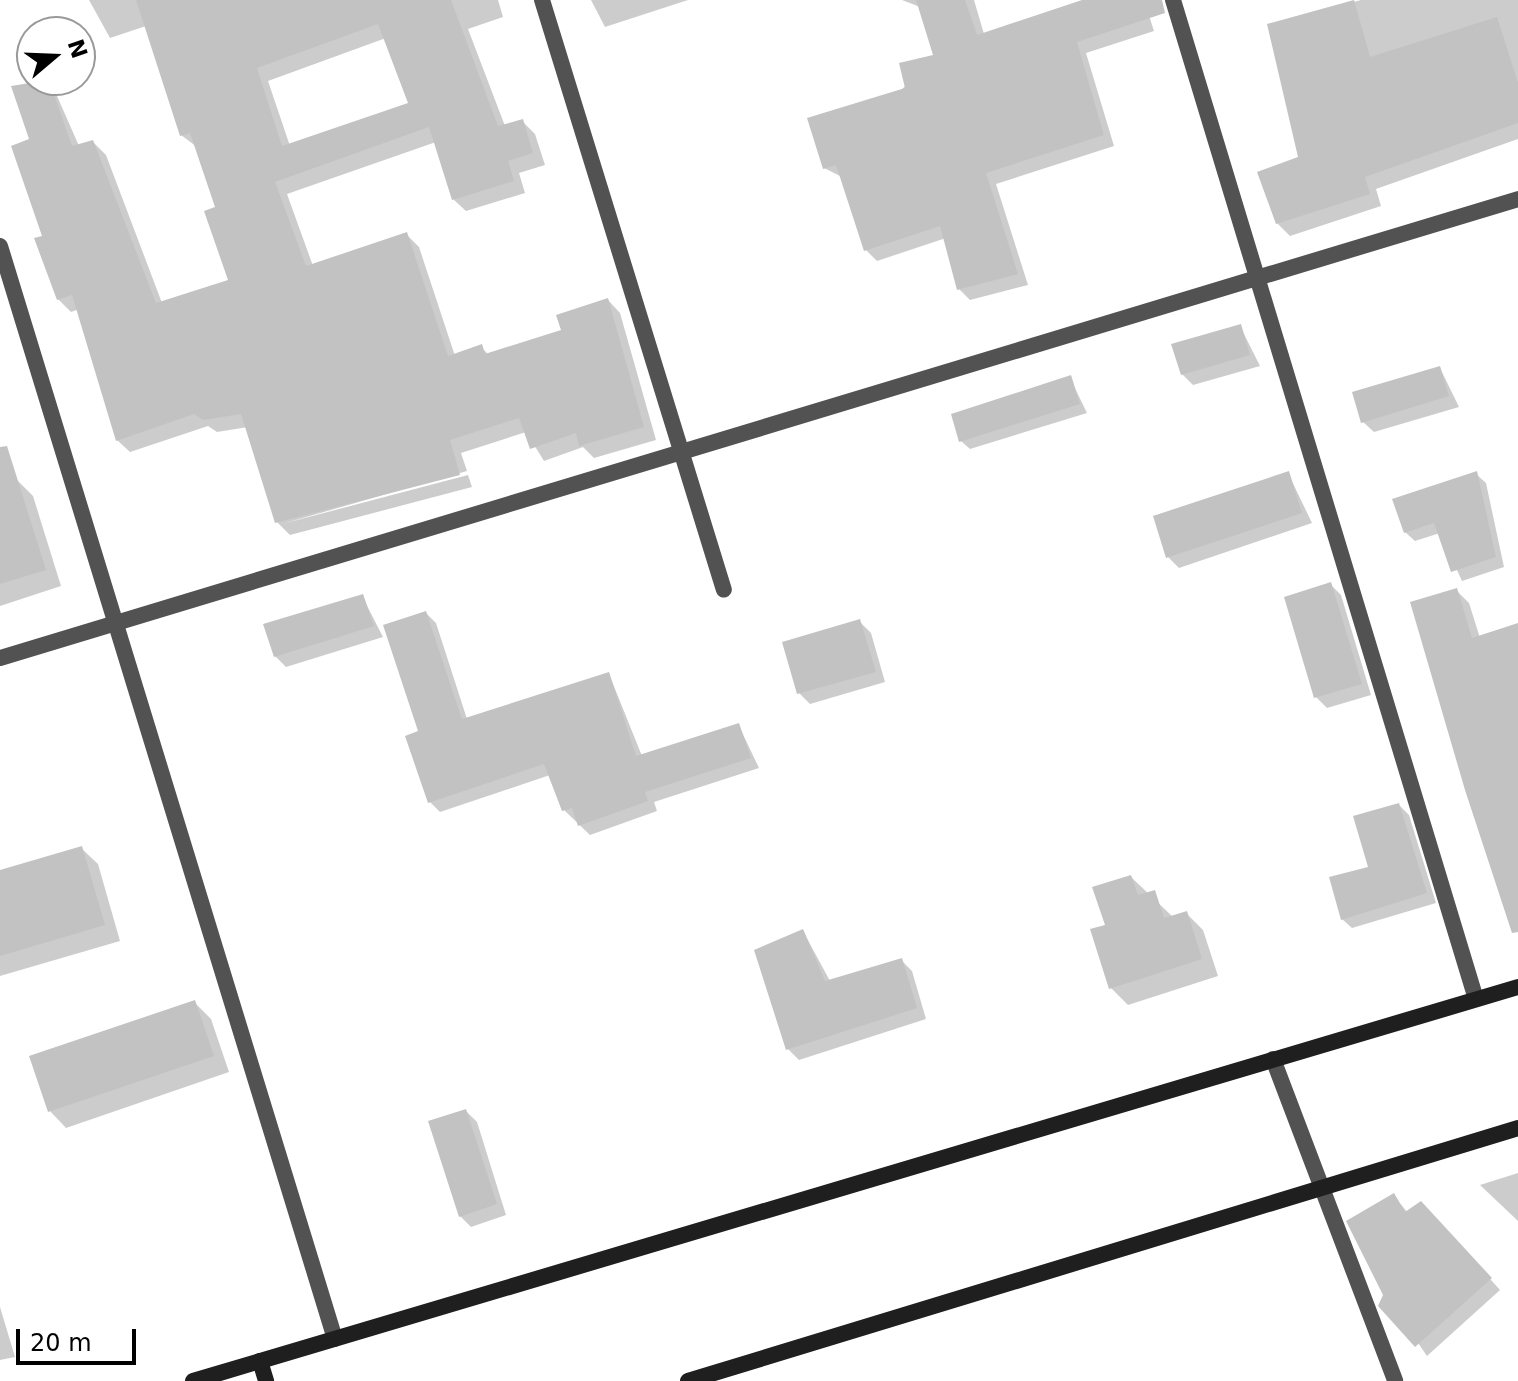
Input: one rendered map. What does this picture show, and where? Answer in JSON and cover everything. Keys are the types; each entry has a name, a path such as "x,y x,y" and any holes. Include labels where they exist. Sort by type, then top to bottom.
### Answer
{"main road":[{"path":"193,1381 1518,987"},
{"path":"688,1381 1518,1128"},
{"path":"260,1361 266,1381"}],"street":[{"path":"542,0 724,590"},
{"path":"1173,0 1476,999"},
{"path":"0,658 1518,199"},
{"path":"0,246 335,1339"},
{"path":"1273,1059 1318,1189 1395,1381"}],"building":[{"path":"136,0 451,0 498,126 523,119 533,153 508,161 514,181 452,200 429,127 275,182 306,266 407,232 448,356 482,344 485,354 561,330 556,315 608,298 644,427 579,446 576,433 530,449 519,418 450,440 460,475 275,523 241,414 203,420 194,414 116,441 72,295 57,300 34,238 42,236 11,146 29,139 11,86 16,85 16,96 55,96 72,146 93,140 156,303 228,280 204,211 215,207 190,133 180,136","holes":["378,24 408,103 282,146 257,68"]},
{"path":"916,0 965,0 977,35 1082,0 1162,0 1165,13 1077,42 1104,135 986,173 1018,274 957,290 940,226 864,251 836,165 823,169 807,118 905,88 899,63 933,55"},
{"path":"1354,0 1370,57 1497,17 1518,83 1518,123 1365,177 1370,194 1276,224 1257,172 1298,157 1267,24"},
{"path":"1241,324 1250,355 1181,375 1171,344"},
{"path":"1440,366 1449,396 1361,423 1352,392"},
{"path":"1071,375 1080,404 959,442 951,414"},
{"path":"7,446 46,570 0,584 0,447"},
{"path":"1289,471 1302,513 1166,558 1153,516"},
{"path":"1477,471 1496,557 1451,572 1434,523 1404,533 1392,499"},
{"path":"1331,582 1362,684 1314,698 1284,597"},
{"path":"1457,588 1472,638 1518,623 1518,932 1512,933 1465,790 1410,602"},
{"path":"363,594 374,626 274,657 263,624"},
{"path":"426,611 462,719 609,672 636,756 739,723 751,758 645,792 648,801 578,826 572,808 562,811 544,764 428,803 405,736 418,731 383,625"},
{"path":"860,619 876,672 797,694 782,642"},
{"path":"1399,803 1427,893 1341,920 1329,877 1368,867 1353,816"},
{"path":"82,846 105,925 0,956 0,870"},
{"path":"1131,875 1138,895 1155,890 1164,918 1187,911 1202,959 1109,989 1090,929 1105,925 1092,887"},
{"path":"803,929 825,981 902,958 917,1008 786,1050 754,950"},
{"path":"195,1000 214,1056 48,1112 29,1056"},
{"path":"466,1109 497,1204 459,1217 428,1121"},
{"path":"1394,1193 1405,1212 1421,1201 1492,1278 1415,1347 1378,1306 1383,1295 1346,1221"}]}
